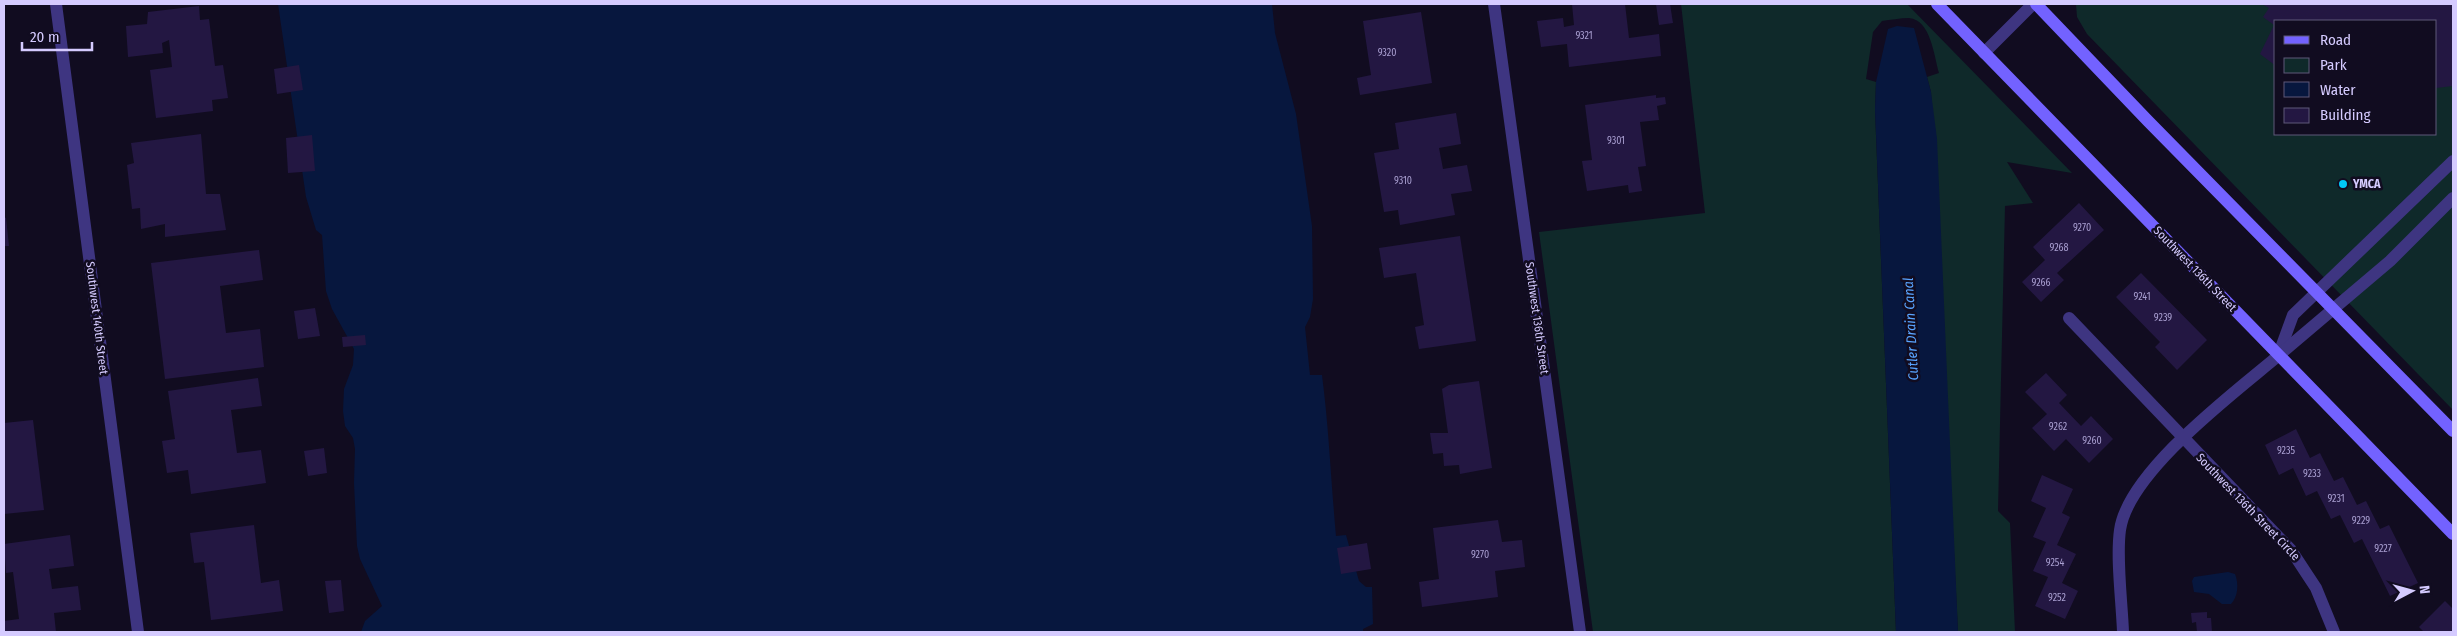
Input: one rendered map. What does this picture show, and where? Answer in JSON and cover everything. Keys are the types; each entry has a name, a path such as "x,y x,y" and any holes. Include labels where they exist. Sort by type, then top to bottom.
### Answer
{"street":[{"name":"Southwest 140th Street","path":"56,4 138,632"},
{"name":"Southwest 136th Street","path":"1494,4 1580,632"},
{"name":"Southwest 136th Street","path":"1937,4 2453,534"},
{"path":"1984,54 2035,4 2453,431"},
{"path":"2278,356 2292,315 2453,161"},
{"path":"2123,632 2119,542 2122,520 2130,501 2154,469 2182,439 2390,261 2453,198"},
{"name":"Southwest 136th Street Circle","path":"2069,318 2182,439 2291,550 2316,588 2334,632"}],"green space":[{"path":"1681,4 1907,4 2072,173 2007,162 2033,203 2005,206 1998,511 2010,523 2015,632 1958,632 1931,92 1927,77 1939,73 1927,32 1916,20 1909,18 1882,21 1873,32 1866,79 1876,82 1875,110 1896,632 1593,632 1539,232 1705,213"},
{"name":"YMCA","path":"2076,4 2453,4 2453,410 2087,34 2077,17"}],"water":[{"path":"278,4 1272,4 1275,33 1296,114 1312,226 1313,299 1310,317 1305,327 1310,375 1322,375 1336,536 1346,535 1359,581 1366,587 1372,587 1373,624 1363,629 1363,632 361,632 365,621 382,606 360,559 357,546 354,483 355,449 353,438 345,426 343,411 344,389 353,365 354,349 332,309 326,291 322,235 316,230 306,197"},
{"name":"Cutler Drain Canal","path":"1897,26 1914,28 1931,92 1937,139 1958,632 1896,632 1875,110 1876,82 1888,29"},
{"path":"2228,572 2235,574 2237,582 2236,594 2231,604 2222,604 2209,594 2194,592 2192,581 2194,577"}],"building":[{"path":"1572,4 1625,4 1629,38 1659,34 1661,56 1569,67 1567,44 1541,47 1537,21 1563,18 1564,27 1574,25"},
{"path":"1656,4 1670,4 1673,23 1659,25"},
{"path":"2262,4 2453,4 2453,86 2437,88 2437,20 2274,20 2274,25 2263,17 2269,8"},
{"path":"199,6 200,20 209,19 215,66 223,65 228,98 212,100 213,111 156,118 150,70 172,67 169,40 162,43 163,53 128,57 126,26 147,24 148,12"},
{"path":"1421,12 1432,83 1360,95 1357,78 1371,75 1363,21"},
{"path":"2274,25 2274,64 2260,54"},
{"path":"299,65 303,90 277,94 274,69"},
{"path":"1656,95 1656,98 1665,97 1666,104 1657,106 1659,120 1640,122 1646,166 1638,167 1642,191 1629,193 1628,185 1587,191 1582,161 1592,160 1585,105"},
{"path":"1456,113 1461,144 1439,148 1443,169 1467,165 1472,191 1451,194 1455,215 1400,225 1398,210 1384,212 1374,153 1399,149 1395,123"},
{"path":"201,134 206,194 220,194 226,230 165,237 165,224 141,229 140,208 132,209 127,165 134,163 131,143"},
{"path":"312,135 315,171 288,173 286,138"},
{"path":"2079,203 2104,230 2057,273 2064,280 2041,302 2022,282 2045,260 2033,247"},
{"path":"4,217 6,218 9,246 4,246"},
{"path":"1460,236 1476,341 1419,349 1415,327 1424,325 1416,273 1384,278 1379,248"},
{"path":"259,250 263,280 220,286 226,333 260,329 264,367 165,379 151,263"},
{"path":"2141,273 2207,340 2177,370 2155,347 2160,342 2116,297"},
{"path":"315,308 320,336 298,339 294,311"},
{"path":"365,335 366,345 343,347 342,337"},
{"path":"2046,373 2067,395 2059,403 2081,426 2091,416 2113,439 2089,463 2066,439 2054,451 2032,428 2047,414 2025,392"},
{"path":"258,378 262,406 231,410 237,453 261,450 266,483 191,494 188,470 167,473 162,441 175,439 168,391"},
{"path":"1479,381 1492,468 1460,474 1459,465 1444,466 1443,453 1433,454 1430,433 1448,433 1442,389 1449,385"},
{"path":"33,420 44,510 4,514 4,423"},
{"path":"2296,429 2310,458 2320,453 2334,481 2343,477 2357,505 2366,501 2380,529 2389,525 2418,583 2390,596 2362,539 2354,543 2340,515 2331,519 2317,491 2306,496 2293,468 2279,475 2265,445"},
{"path":"324,448 327,473 308,476 304,451"},
{"path":"2042,475 2073,489 2062,513 2070,517 2057,545 2076,554 2062,583 2078,591 2065,619 2035,606 2048,577 2033,571 2046,542 2033,537 2046,508 2031,501"},
{"path":"1498,520 1502,542 1522,540 1525,567 1495,571 1498,597 1422,607 1419,582 1439,579 1433,528"},
{"path":"254,525 261,583 279,580 283,611 211,620 204,562 194,563 190,533"},
{"path":"70,535 74,566 49,569 52,589 78,586 81,610 54,613 56,632 4,632 4,621 19,619 13,572 6,573 4,544"},
{"path":"1367,543 1371,569 1341,574 1337,548"},
{"path":"341,580 344,611 329,613 325,581"},
{"path":"2445,601 2453,609 2453,632 2424,632 2419,627"},
{"path":"2207,612 2207,618 2211,618 2212,632 2197,632 2196,622 2192,623 2191,613"}],"place":[{"name":"YMCA","path":"2343,184"}]}
